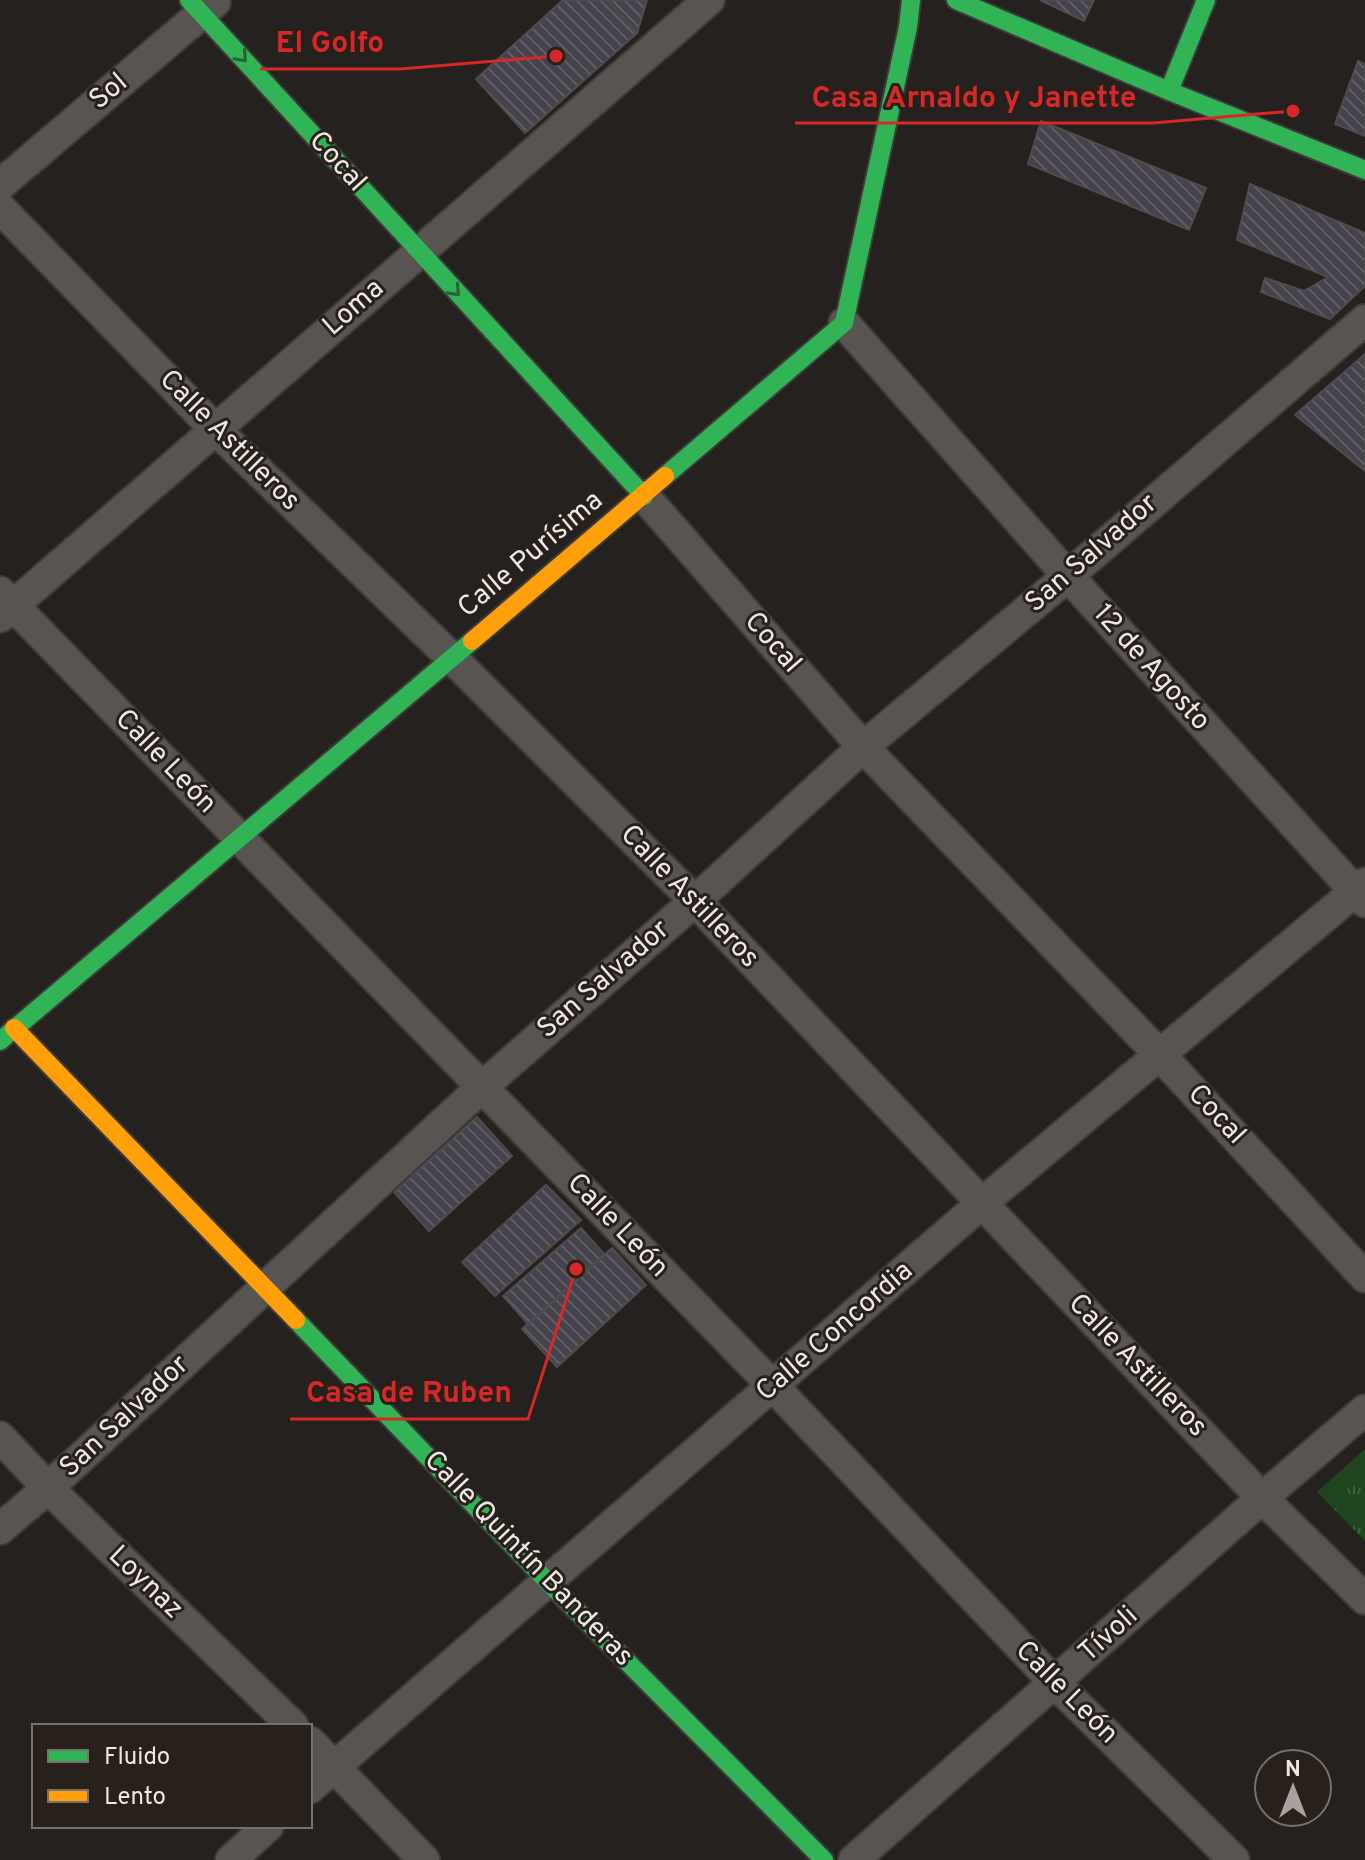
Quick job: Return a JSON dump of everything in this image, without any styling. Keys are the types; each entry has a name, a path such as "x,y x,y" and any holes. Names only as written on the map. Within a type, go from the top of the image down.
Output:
{"street":[{"name":"Loma","path":"4,605 214,428 709,0"},
{"path":"844,323 908,27 911,0"},
{"path":"956,0 1365,170"},
{"path":"1169,91 1206,0"},
{"name":"Cocal","path":"203,4 419,252 644,496 863,747 1160,1055 1365,1277"},
{"name":"Sol","path":"0,185 203,4"},
{"name":"Calle Astilleros","path":"0,208 214,428 452,658 695,901 1262,1498 1365,1599"},
{"name":"San Salvador","path":"0,1529 482,1087 695,901 863,747 1068,576 1365,320"},
{"name":"Calle Purísima","path":"5,1027 239,840 844,323"},
{"name":"12 de Agosto","path":"844,323 1068,576 1362,892"},
{"name":"Calle León","path":"4,605 482,1087 773,1386 1055,1683 1234,1860"},
{"name":"Calle Concordia","path":"312,1786 982,1203 1362,892"},
{"name":"Calle Quintín Banderas","path":"5,1027 265,1286 548,1582 824,1860"},
{"name":"Tívoli","path":"854,1860 1365,1410"},
{"name":"Loynaz","path":"0,1437 48,1488 291,1724"},
{"path":"312,1744 424,1860"},
{"path":"231,1860 266,1828"}],"green space":[{"path":"1365,1449 1365,1541 1317,1492"}],"building":[{"path":"563,0 607,0 637,33 525,133 476,79"},
{"path":"607,0 647,0 637,33"},
{"path":"1040,0 1094,0 1084,21"},
{"path":"1358,61 1365,64 1365,136 1335,124"},
{"path":"1041,121 1206,188 1189,230 1028,164"},
{"path":"1250,184 1365,233 1365,286 1330,319 1261,292 1265,278 1304,291 1328,277 1237,240"},
{"path":"1365,354 1365,471 1295,415"},
{"path":"477,1117 512,1156 429,1231 394,1192"},
{"path":"546,1185 581,1220 495,1296 462,1262"},
{"path":"581,1228 605,1255 528,1324 503,1296"},
{"path":"612,1248 646,1285 557,1367 522,1329"}],"traffic: fast":[{"path":"189,0 644,496"},
{"path":"665,476 844,323 908,27 911,0"},
{"path":"956,0 1365,170"},
{"path":"1169,91 1206,0"},
{"path":"0,1041 472,641"},
{"path":"296,1320 548,1582 824,1860"}],"traffic: slow":[{"path":"472,641 665,476"},
{"path":"14,1028 296,1320"}],"place":[{"name":"El Golfo","path":"556,56"},
{"name":"Casa Arnaldo y Janette","path":"1293,111"},
{"name":"Casa de Ruben","path":"576,1269"}]}
